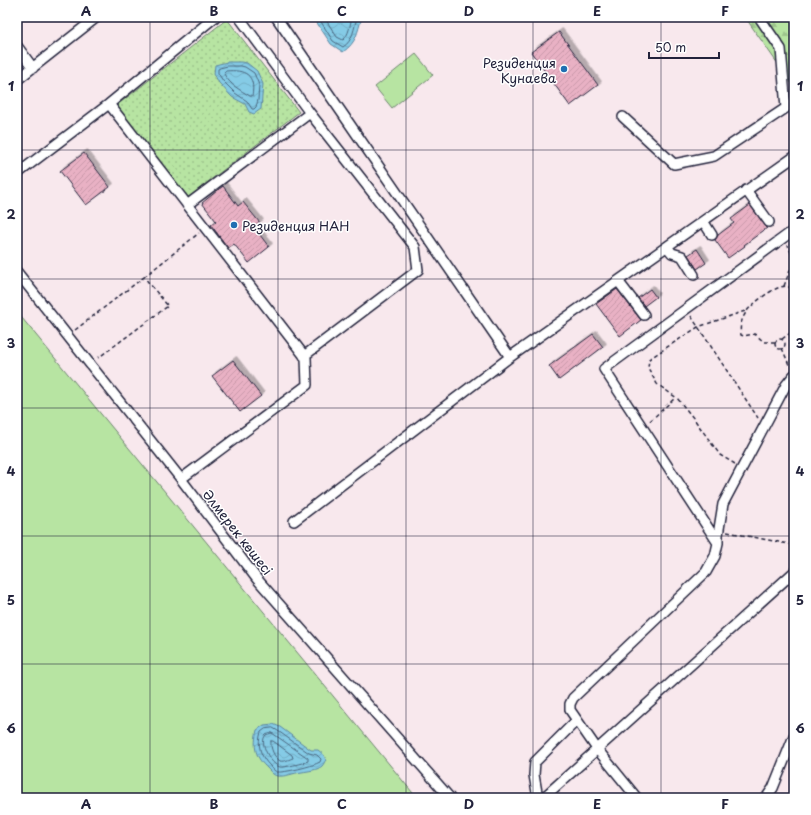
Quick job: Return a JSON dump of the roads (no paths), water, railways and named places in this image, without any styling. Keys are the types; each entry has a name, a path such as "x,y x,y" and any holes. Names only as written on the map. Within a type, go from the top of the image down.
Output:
{"street":[{"path":"17,80 98,17"},
{"path":"17,174 109,104 215,17"},
{"path":"239,17 310,113 415,247 418,270 304,356"},
{"path":"276,17 510,357"},
{"path":"623,118 674,164 714,156 786,108 781,49 759,17"},
{"path":"17,46 33,68"},
{"path":"109,104 306,358 307,385 181,479"},
{"path":"188,205 310,113"},
{"path":"294,521 510,357 794,156"},
{"path":"746,190 769,222"},
{"path":"702,221 712,235"},
{"path":"718,543 604,369 794,230"},
{"path":"667,247 672,253 682,256 694,275"},
{"name":"Әлмерек көшесі","path":"17,272 181,479 257,579 450,798"},
{"path":"618,281 644,315"},
{"path":"637,798 597,749 570,710 570,704 573,698 706,572 715,556 718,543 722,504 793,371"},
{"path":"543,798 794,572"},
{"path":"538,798 534,774 535,762 577,720"},
{"path":"766,798 773,788 794,736"}],"water":[{"path":"313,17 362,17 354,41 343,52 331,44"},
{"path":"227,62 247,63 257,71 263,84 261,109 254,114 249,112 245,104 232,97 219,83 214,74 215,65"},
{"path":"273,724 280,727 311,750 318,750 324,755 326,760 323,765 315,769 286,775 277,776 273,774 260,760 256,751 255,742 257,730 264,725"}],"place":[{"name":"Резиденция Кунаева","path":"564,69"},
{"name":"Резиденция НАН","path":"234,225"}]}
